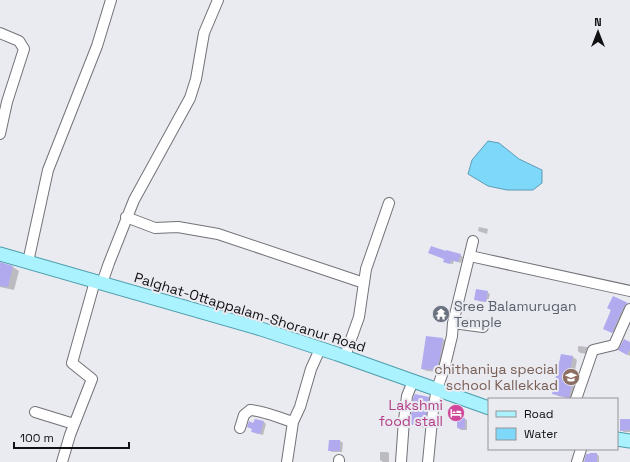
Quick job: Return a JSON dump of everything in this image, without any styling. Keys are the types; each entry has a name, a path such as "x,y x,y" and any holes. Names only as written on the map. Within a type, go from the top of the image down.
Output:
{"main road":[{"name":"Palghat-Ottappalam-Shoranur Road","path":"0,254 261,329 345,356 488,408"},
{"path":"618,439 630,441"}],"street":[{"path":"28,262 48,170 97,46 111,0"},
{"path":"62,462 74,424 92,379 72,363 98,282 108,263 134,200 190,98 196,80 204,33 218,0"},
{"path":"0,33 19,41 24,49 7,102 0,134"},
{"path":"345,356 359,317 366,268 388,203"},
{"path":"126,217 155,228 178,227 218,234 364,283"},
{"path":"428,462 436,389 444,369 474,242"},
{"path":"470,256 630,291"},
{"path":"576,398 593,350 614,344 630,309"},
{"path":"454,323 483,327"},
{"path":"287,462 293,422 300,407 311,369 320,349"},
{"path":"400,462 407,396 413,381"},
{"path":"240,428 244,414 250,410 262,411 293,422"},
{"path":"35,412 74,424"},
{"path":"577,462 581,450"}],"water":[{"path":"488,141 499,143 519,159 542,170 542,183 533,190 507,190 488,186 468,174 472,160"}],"building":[{"path":"431,246 461,254 458,262 451,260 450,264 443,262 444,259 428,253"},
{"path":"0,262 13,266 8,287 0,286"},
{"path":"476,289 488,291 486,302 474,300"},
{"path":"613,296 628,303 624,306 612,333 603,329 611,310 607,308"},
{"name":"Sree Balamurugan Temple","path":"437,308 447,308 445,319 436,319"},
{"path":"426,336 443,338 437,370 421,369"},
{"path":"624,339 630,342 630,349 627,355 618,350"},
{"path":"561,354 573,356 567,383 572,384 569,398 552,394"},
{"path":"415,394 429,397 425,427 410,424 413,398"},
{"path":"457,418 465,418 465,429 457,428"},
{"path":"255,419 264,421 260,434 251,432 252,429 247,427 249,421 253,423"},
{"path":"620,419 630,419 630,430 620,431"},
{"path":"329,440 340,440 340,451 328,451"},
{"path":"597,453 597,462 584,462 586,454"}],"place":[{"name":"Sree Balamurugan Temple","path":"441,314"},
{"name":"chithaniya special school Kallekkad","path":"571,377"},
{"name":"Lakshmi food stall","path":"456,413"}]}
